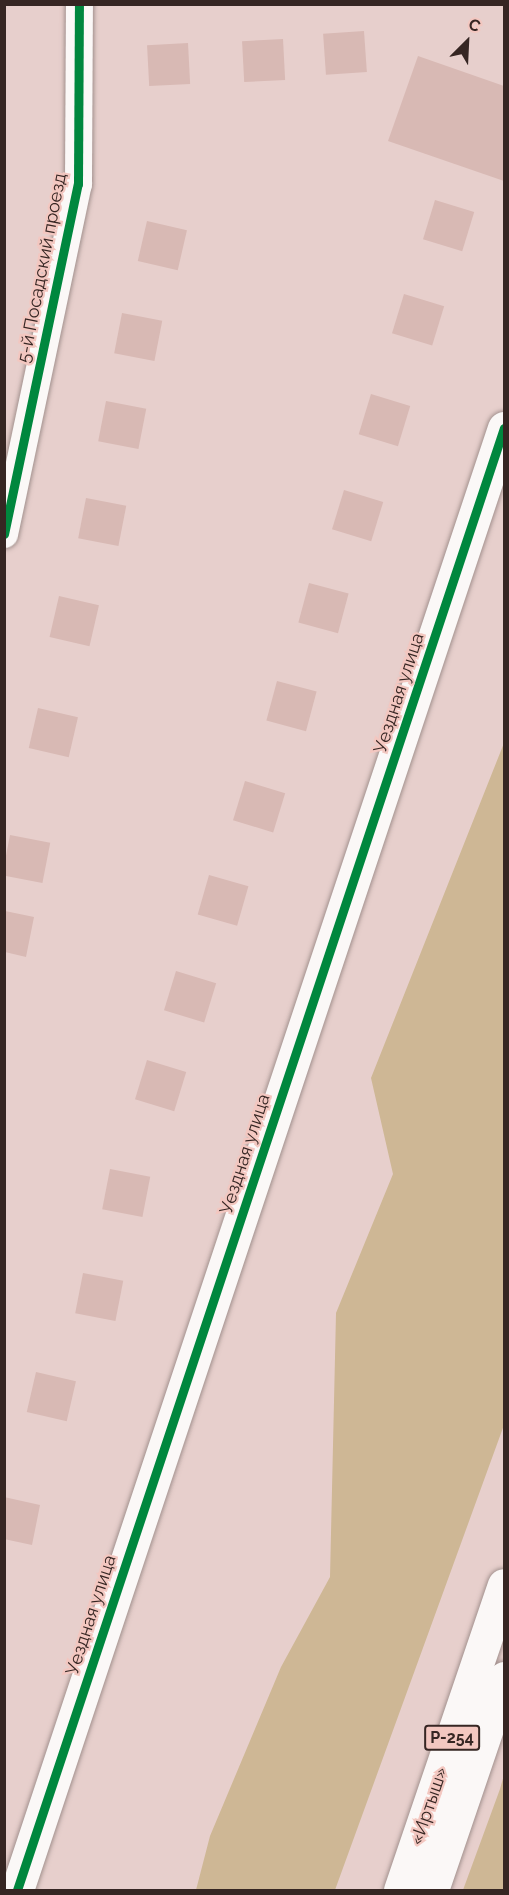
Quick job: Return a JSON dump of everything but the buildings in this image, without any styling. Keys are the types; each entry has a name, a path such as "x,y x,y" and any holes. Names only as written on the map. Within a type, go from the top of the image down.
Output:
{"main road":[{"name":"Уездная улица","path":"17,1890 504,428"},
{"name":"«Иртыш»","path":"400,1890 504,1585"},
{"name":"«Иртыш»","path":"432,1890 504,1678"}],"street":[{"name":"5-й Посадский проезд","path":"4,534 78,184 79,4"}],"shaded area":[{"path":"504,743 504,1425 335,1890 196,1890 210,1836 281,1667 330,1577 336,1313 393,1174 371,1078"},
{"path":"504,1775 504,1890 463,1890 500,1789"}],"cycle path":[{"path":"4,534 78,184 79,4"},
{"path":"17,1890 504,428"}]}
